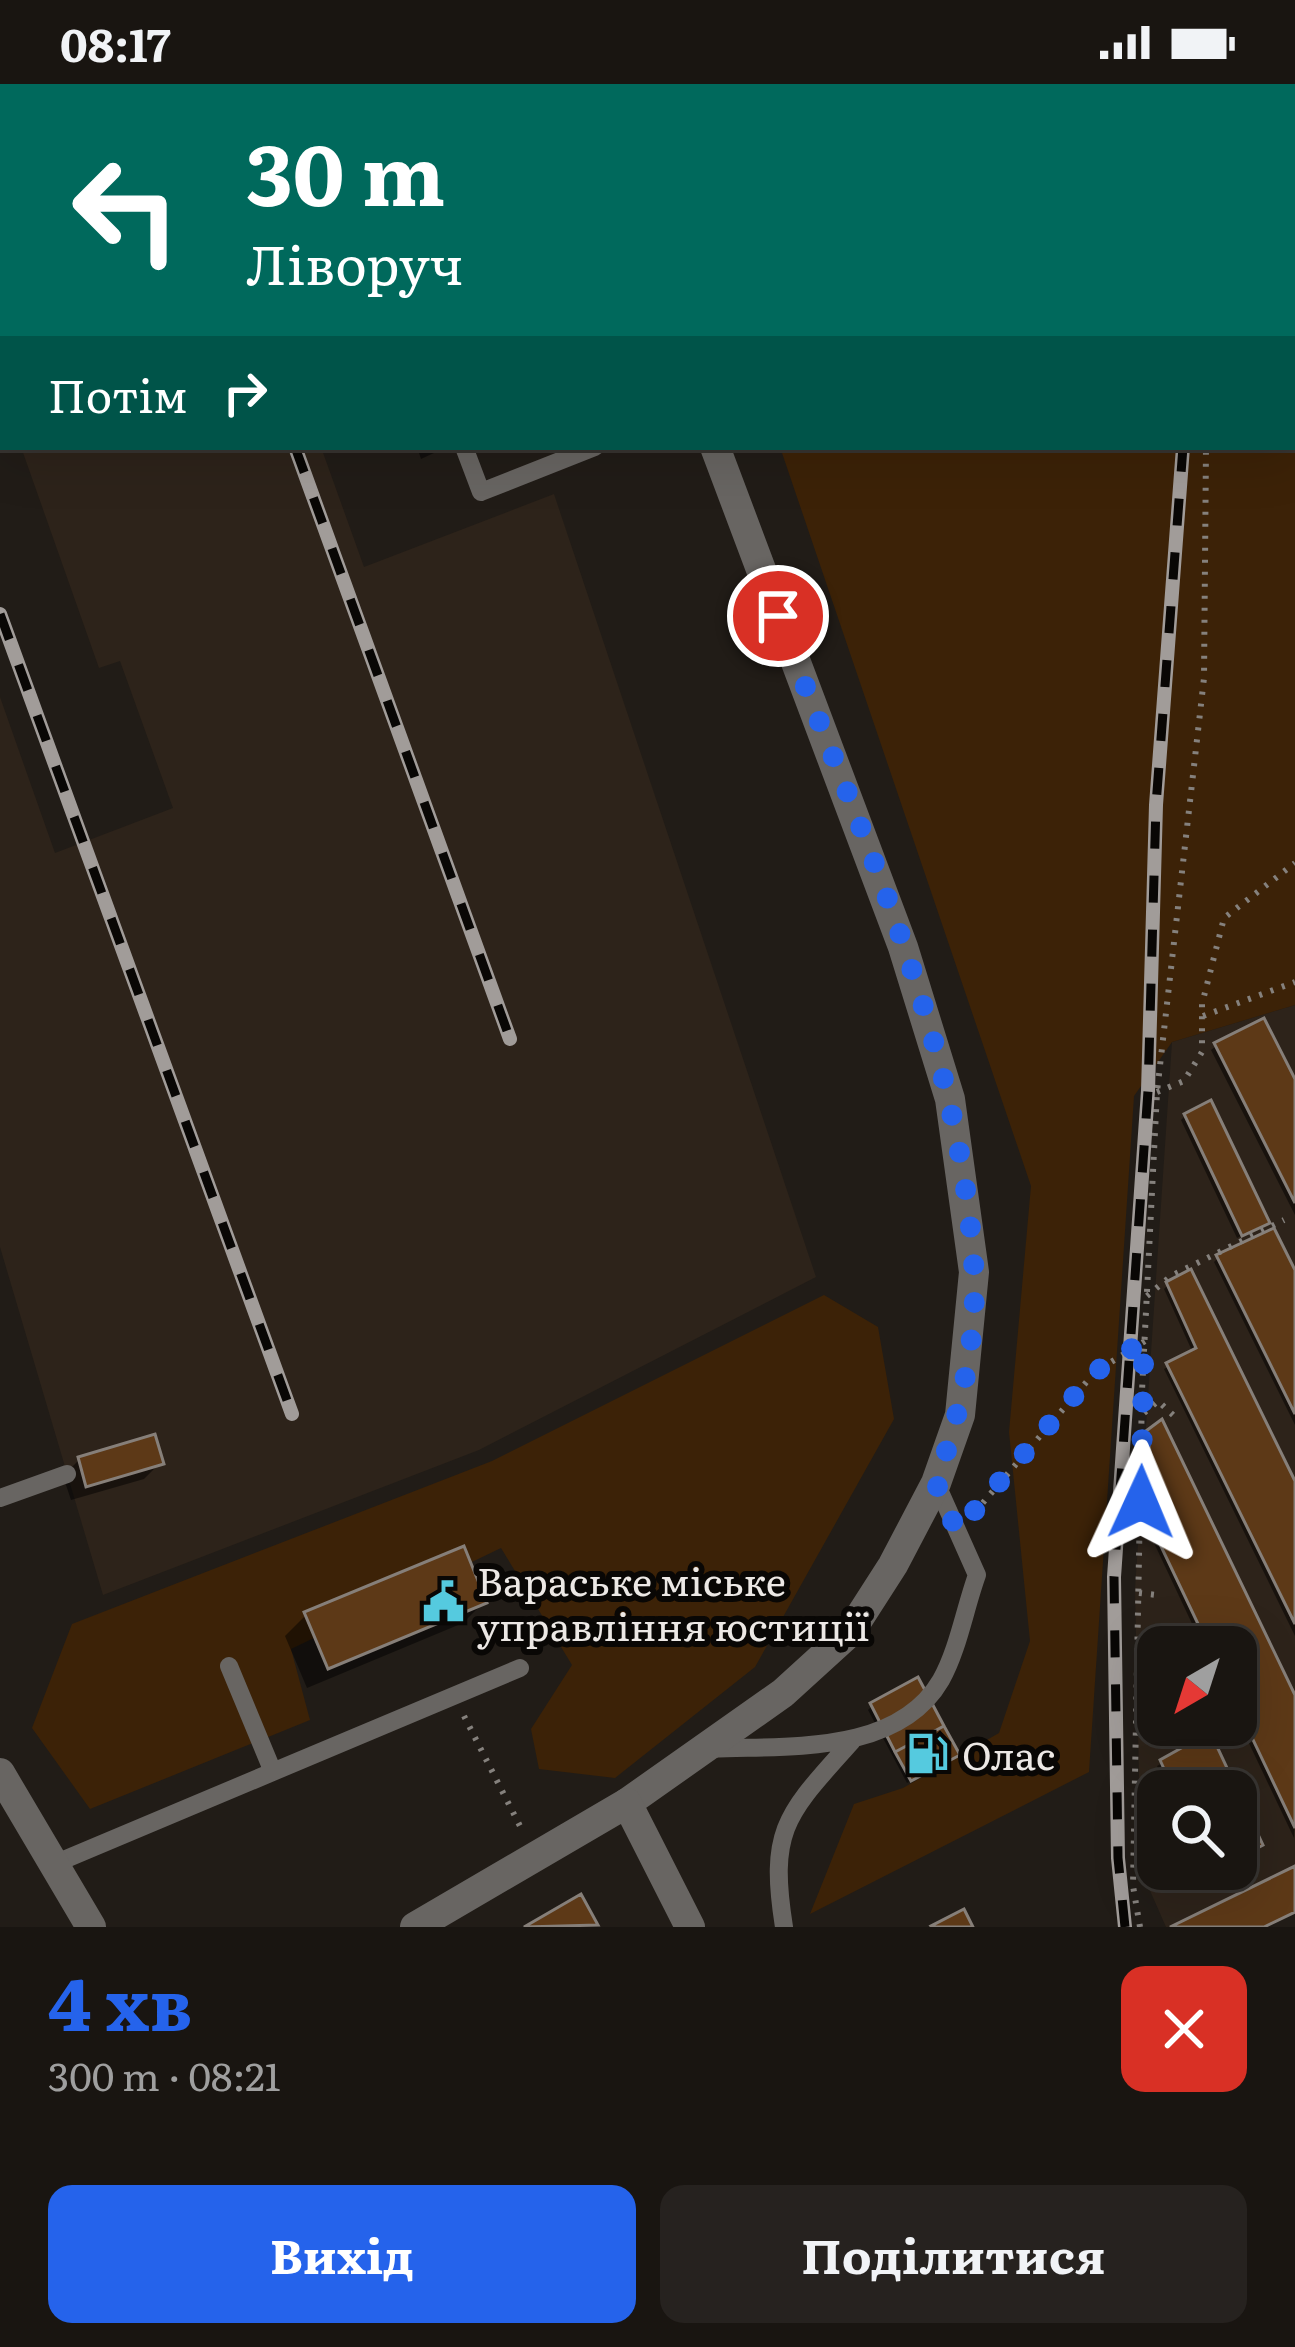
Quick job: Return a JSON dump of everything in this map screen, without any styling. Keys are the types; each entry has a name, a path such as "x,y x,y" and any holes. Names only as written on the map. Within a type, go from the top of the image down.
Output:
{"street":[{"path":"416,1927 628,1803 707,1750 782,1693 850,1632 893,1565 936,1483 960,1415 974,1272 950,1099 903,947 716,450"},
{"path":"0,1773 91,1927"},
{"path":"628,1803 690,1927"}],"lane":[{"path":"465,450 481,492 587,450"},
{"path":"0,1498 67,1474"},
{"path":"784,1927 775,1870 785,1826 805,1794 853,1741 904,1716 940,1682 976,1575 936,1483"},
{"path":"229,1666 273,1772"},
{"path":"54,1864 520,1668"},
{"path":"707,1750 853,1741"}],"path":[{"path":"1140,1927 1133,1886 1144,1341 1157,1092 1204,678 1206,450"},
{"path":"1157,1092 1184,1081 1202,1052 1202,1016 1224,918 1295,864"},
{"path":"1202,1016 1295,982"},
{"path":"1147,1295 1171,1276 1284,1220"},
{"path":"957,1531 1095,1372 1144,1341"},
{"path":"1142,1415 1158,1401 1173,1415"},
{"path":"1139,1593 1156,1595"},
{"path":"475,1738 505,1798"}],"shaded area":[{"path":"22,450 322,450 364,567 554,494 816,1277 479,1450 103,1595 0,1247 0,697 55,853 173,808 120,661 99,668"},
{"path":"781,450 1295,450 1295,1005 1172,1042 1134,1096 1089,1772 810,1914 854,1804 903,1788 999,1733 1030,1641 1009,1432 1031,1186"},
{"path":"1295,1005 1295,1912 1264,1927 1166,1927 1150,1890 1257,1890 1257,1770 1139,1770 1138,1746 1257,1746 1257,1626 1137,1626 1137,1683 1135,1589 1172,1042"},
{"path":"824,1295 878,1327 894,1419 755,1667 615,1778 539,1769 531,1729 572,1665 501,1548 291,1649 310,1720 90,1809 32,1728 72,1624 492,1461"}],"building":[{"path":"1264,1018 1295,1079 1295,1203 1214,1043"},
{"path":"1211,1100 1270,1223 1242,1236 1184,1114"},
{"path":"1274,1228 1295,1270 1295,1414 1216,1255"},
{"path":"1191,1269 1295,1481 1295,1624 1166,1363 1196,1348 1166,1282"},
{"path":"1162,1419 1295,1695 1295,1828 1256,1746 1257,1626 1199,1626 1157,1538 1159,1495 1146,1431"},
{"path":"155,1434 164,1464 86,1487 78,1457"},
{"path":"464,1546 487,1603 328,1669 304,1612"},
{"path":"918,1677 944,1726 895,1752 870,1703"},
{"name":"Олас","path":"944,1726 960,1755 911,1781 895,1752"},
{"path":"1185,1746 1217,1746 1228,1770 1165,1770 1160,1760"},
{"path":"1295,1866 1295,1912 1264,1927 1170,1927 1246,1890 1257,1890 1257,1885"},
{"path":"581,1894 598,1925 524,1927"},
{"path":"964,1909 973,1927 931,1926"}],"railway":[{"path":"296,450 510,1039"},
{"path":"1125,1927 1118,1858 1114,1577 1148,1091 1156,805 1183,450"},
{"path":"0,614 292,1414"}],"place":[{"name":"Вараське міське управління юстиції","path":"443,1601"},
{"name":"Олас","path":"928,1753"}],"route":[{"path":"778,616 903,947 950,1099 974,1272 960,1415 936,1483 957,1531 1095,1372 1144,1341 1141,1502"}]}
